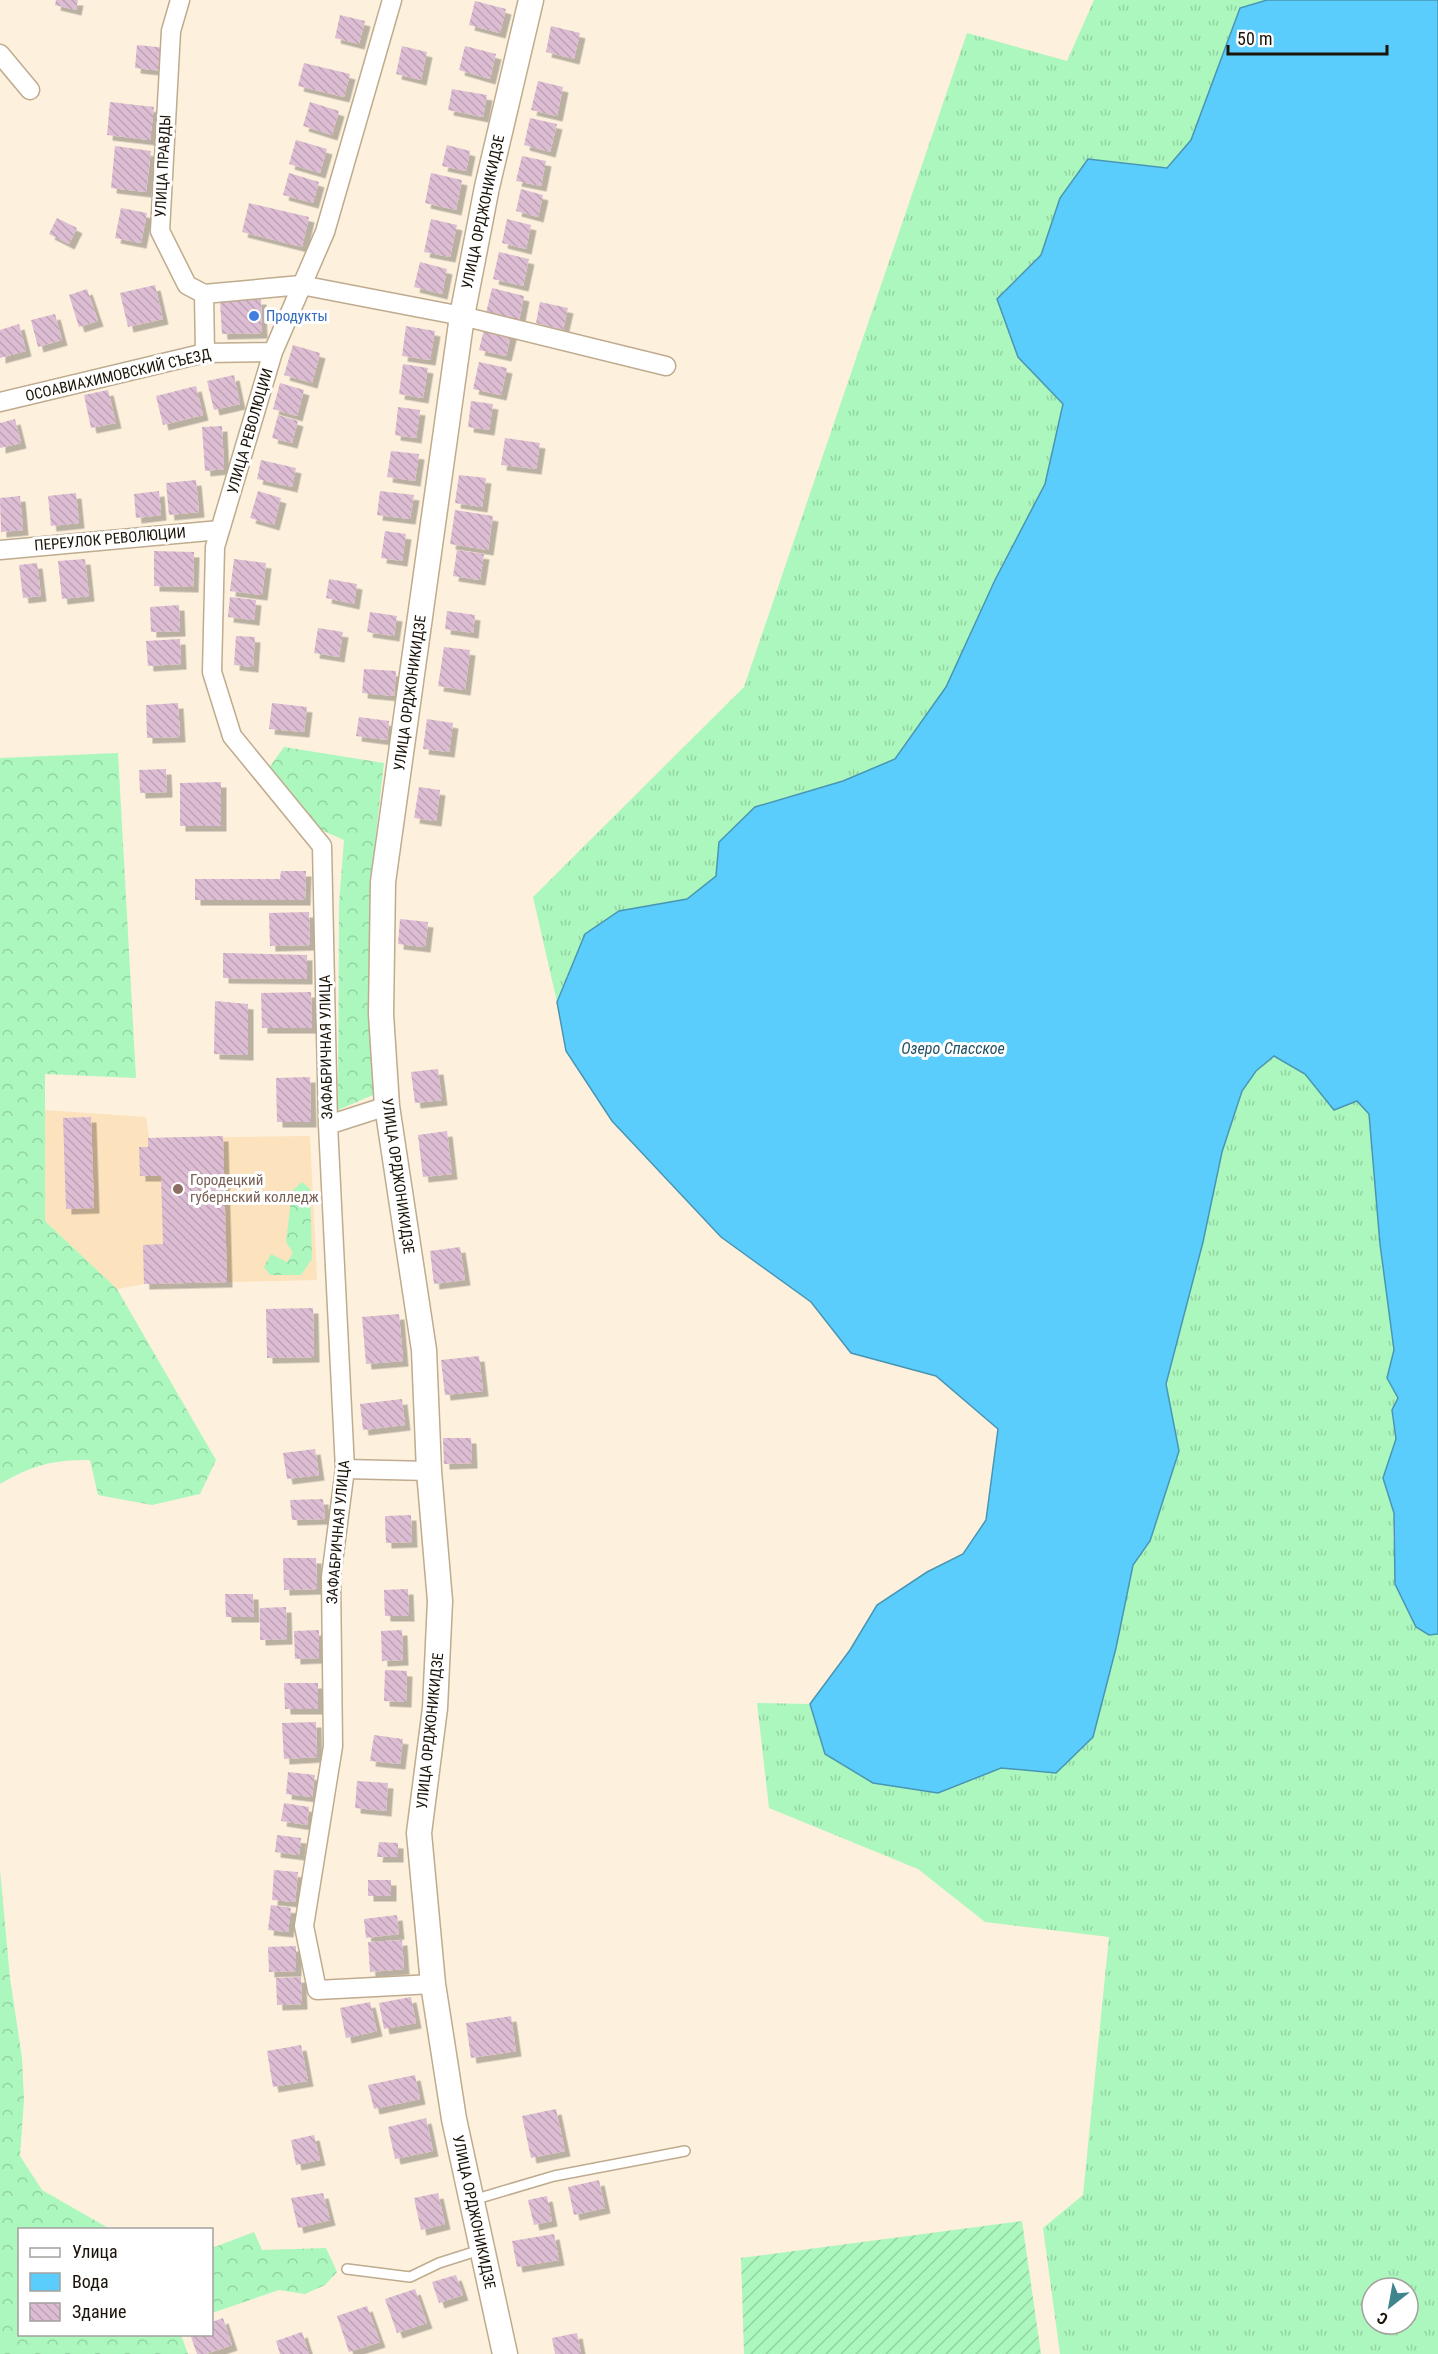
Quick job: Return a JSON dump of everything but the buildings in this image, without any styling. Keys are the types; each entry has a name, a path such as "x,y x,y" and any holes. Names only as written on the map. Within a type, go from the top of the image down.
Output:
{"street":[{"name":"УЛИЦА ПРАВДЫ","path":"180,0 171,31 160,231 186,285 204,294"},
{"name":"УЛИЦА РЕВОЛЮЦИИ","path":"322,846 231,735 212,672 215,547 273,352 325,232 392,0"},
{"name":"УЛИЦА ОРДЖОНИКИДЗЕ","path":"506,2354 454,2119 433,1984 419,1833 435,1708 440,1601 429,1471 424,1350 387,1106 381,1014 383,882 462,316 487,187 531,0"},
{"path":"0,54 30,90"},
{"path":"205,353 204,294 301,285 462,316 666,366"},
{"name":"ОСОАВИАХИМОВСКИЙ СЪЕЗД","path":"0,402 205,353 273,352"},
{"name":"ПЕРЕУЛОК РЕВОЛЮЦИИ","path":"0,550 220,530"},
{"name":"ЗАФАБРИЧНАЯ УЛИЦА","path":"322,846 328,1125 345,1469 331,1577 333,1746 304,1926 317,1990 433,1984"},
{"path":"328,1125 387,1106"},
{"path":"345,1469 429,1471"}],"lane":[{"path":"472,2200 554,2176 686,2151"},
{"path":"346,2269 410,2277 439,2263 483,2249"}],"shaded area":[{"name":"Городецкий губернский колледж","path":"45,1110 146,1117 149,1138 310,1136 317,1280 144,1284 117,1289 45,1221"}],"green space":[{"path":"1094,0 1267,0 1240,9 1191,140 1166,168 1088,159 1060,198 1041,255 997,299 1018,357 1063,404 1045,484 995,580 946,687 895,759 719,842 716,876 687,899 619,911 585,934 557,1002 533,897 744,687 967,33 1067,61"},
{"path":"284,747 384,763 372,869 373,1095 338,1110 339,904 344,840 321,830 268,769"},
{"path":"118,753 136,1078 45,1074 45,1221 117,1289 216,1460 200,1494 152,1505 98,1495 90,1460 43,1465 0,1484 0,758"},
{"path":"1274,1056 1305,1074 1334,1110 1357,1101 1369,1114 1380,1244 1394,1350 1387,1378 1398,1398 1392,1410 1396,1439 1383,1478 1394,1513 1393,1539 1429,1635 1438,1634 1438,2354 1060,2354 1043,2228 1083,2195 1109,1937 985,1922 918,1869 769,1808 757,1703 810,1704 825,1754 938,1793 1001,1768 1056,1773 1092,1738 1116,1648 1133,1565 1150,1541 1179,1451 1166,1384 1203,1242 1222,1152 1242,1092 1256,1071"},
{"path":"302,1182 310,1189 312,1259 301,1275 270,1275 264,1267 271,1254 287,1262 293,1253 286,1242 292,1191"},
{"path":"0,1870 10,1978 22,2058 24,2100 20,2156 42,2190 108,2228 18,2228 18,2336 181,2336 188,2354 0,2354"},
{"path":"1022,2221 1041,2354 744,2354 741,2258"},
{"path":"254,2232 262,2250 326,2248 337,2272 325,2285 305,2294 279,2290 213,2313 213,2248"}],"water":[{"name":"Озеро Спасское","path":"1267,0 1438,0 1438,1634 1429,1635 1416,1627 1395,1584 1394,1513 1383,1478 1396,1439 1392,1410 1398,1398 1387,1378 1394,1350 1380,1244 1369,1114 1357,1101 1334,1110 1305,1074 1274,1056 1256,1071 1242,1091 1222,1152 1203,1242 1166,1384 1179,1451 1150,1541 1133,1565 1116,1648 1093,1737 1056,1773 1001,1768 938,1793 873,1783 825,1754 810,1704 850,1650 877,1605 927,1572 963,1554 986,1520 998,1429 936,1376 851,1353 811,1302 721,1237 612,1121 566,1051 557,1002 585,934 619,911 687,899 716,876 719,842 755,807 843,781 895,759 946,687 995,580 1045,484 1063,404 1018,357 997,299 1041,255 1060,198 1088,159 1167,168 1191,140 1240,8"}],"place":[{"name":"Продукты","path":"254,316"},
{"name":"Городецкий губернский колледж","path":"178,1189"}]}
